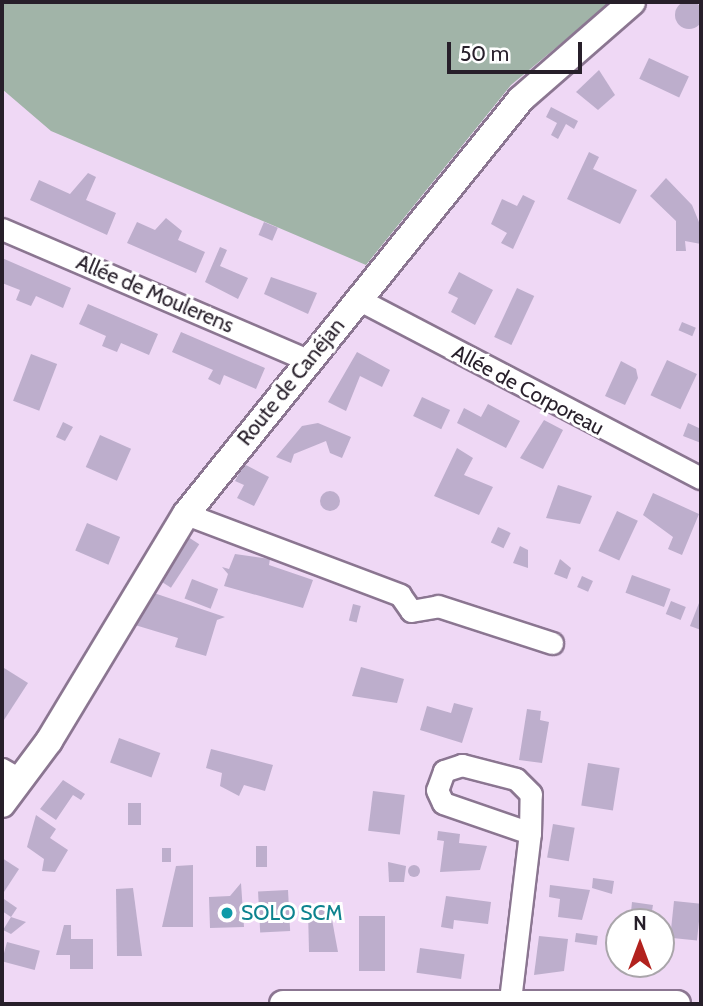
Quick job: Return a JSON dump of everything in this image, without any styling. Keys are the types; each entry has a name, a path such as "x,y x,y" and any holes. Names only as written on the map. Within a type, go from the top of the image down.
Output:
{"street":[{"name":"Route de Canéjan","path":"2,804 11,774 186,514 521,99 632,2"},
{"name":"Allée de Moulerens","path":"2,229 308,360"},
{"name":"Allée de Corporeau","path":"358,299 701,478"},
{"path":"186,514 400,595 411,611 438,606 552,643"},
{"path":"510,1000 530,833"},
{"path":"283,1004 510,1000 677,1004"}],"green space":[{"path":"2,2 611,2 511,85 366,265 51,131 2,89"}],"building":[{"path":"689,1 699,5 703,15 699,25 689,29 679,25 675,15 679,5"},
{"path":"649,58 689,77 679,97 639,79"},
{"path":"599,70 615,95 598,110 576,92"},
{"path":"551,107 578,121 574,129 566,124 558,139 551,135 557,123 546,117"},
{"path":"589,152 599,157 593,169 637,190 620,224 567,199"},
{"path":"88,173 96,177 86,200 116,213 107,235 30,200 39,180 70,194"},
{"path":"666,178 692,205 701,227 701,244 685,241 686,251 676,251 676,221 650,196"},
{"path":"523,195 535,201 513,249 501,243 507,233 491,224 502,199 517,206"},
{"path":"166,218 182,231 178,240 205,252 196,273 127,243 137,222 155,230"},
{"path":"264,222 278,228 272,241 259,235"},
{"path":"220,247 227,250 220,266 248,278 238,299 205,282"},
{"path":"2,258 71,288 63,308 36,296 31,306 16,300 20,290 2,283"},
{"path":"459,272 493,290 475,325 451,312 458,298 448,293"},
{"path":"271,277 317,293 308,314 264,294"},
{"path":"517,288 534,296 511,345 494,337"},
{"path":"88,304 158,334 149,355 121,343 117,352 102,346 106,336 79,324"},
{"path":"682,322 696,328 692,336 678,330"},
{"path":"181,332 265,368 256,389 224,375 220,385 208,379 213,370 172,352"},
{"path":"357,352 390,370 382,387 360,376 346,411 328,402"},
{"path":"31,354 57,364 39,411 13,401"},
{"path":"667,360 697,374 680,409 651,395"},
{"path":"621,361 636,369 638,378 625,405 605,396"},
{"path":"422,397 450,410 441,429 413,416"},
{"path":"488,404 520,421 506,448 457,423 464,408 481,417"},
{"path":"544,420 563,430 543,469 520,458"},
{"path":"63,422 73,427 65,441 56,437"},
{"path":"318,423 351,437 342,458 330,453 326,441 294,454 291,463 276,457 302,426"},
{"path":"688,423 701,429 701,443 683,436"},
{"path":"100,435 131,449 117,481 86,467"},
{"path":"457,448 473,458 464,475 493,487 479,515 434,496"},
{"path":"244,464 269,477 254,506 237,498 244,485 235,481"},
{"path":"558,485 592,496 580,524 546,518"},
{"path":"330,491 337,494 340,501 337,508 330,511 323,508 320,501 323,494"},
{"path":"653,493 699,514 682,555 668,549 673,537 643,515"},
{"path":"617,511 638,521 619,561 598,551"},
{"path":"87,523 120,537 108,565 75,551"},
{"path":"498,527 511,533 504,548 491,542"},
{"path":"185,535 199,544 171,588 157,579"},
{"path":"520,546 528,550 528,568 513,563"},
{"path":"235,554 270,559 269,565 313,580 303,608 224,586 228,574 222,567 229,569"},
{"path":"560,559 571,568 567,579 554,574"},
{"path":"632,575 671,589 664,607 626,593"},
{"path":"582,576 593,581 588,592 577,587"},
{"path":"192,579 218,589 211,609 184,599"},
{"path":"151,592 225,617 217,620 206,656 175,647 178,638 135,625"},
{"path":"701,598 701,630 690,626"},
{"path":"671,601 686,607 681,620 666,614"},
{"path":"353,604 361,606 357,622 349,620"},
{"path":"361,667 404,679 397,703 352,696"},
{"path":"4,668 28,683 2,723 2,673"},
{"path":"454,703 473,708 462,743 420,730 427,706 451,713"},
{"path":"527,709 541,711 540,720 549,722 542,763 519,760"},
{"path":"119,738 160,753 151,777 110,762"},
{"path":"211,749 273,765 265,791 244,785 239,796 220,786 222,773 206,768"},
{"path":"588,763 620,768 613,810 581,805"},
{"path":"63,780 85,794 81,800 73,795 56,820 40,809"},
{"path":"373,791 405,795 400,835 368,831"},
{"path":"128,803 141,803 141,825 128,825"},
{"path":"36,815 56,829 50,838 68,850 55,872 42,871 44,859 27,847"},
{"path":"553,824 575,828 569,861 547,857"},
{"path":"438,831 460,834 459,843 487,846 480,870 440,872 444,841 437,840"},
{"path":"256,846 267,846 267,867 256,867"},
{"path":"162,848 171,848 171,862 162,862"},
{"path":"2,858 19,869 2,895"},
{"path":"388,862 406,866 404,882 389,882"},
{"path":"193,865 193,927 162,927 176,866"},
{"path":"409,866 419,866 419,876 409,876"},
{"path":"593,878 614,881 612,894 592,888"},
{"name":"SOLO SCM","path":"241,883 244,927 210,928 209,897 230,896"},
{"path":"550,885 590,890 582,920 558,917 560,899 549,897"},
{"path":"133,888 142,956 117,956 116,889"},
{"path":"288,890 290,931 260,933 258,892"},
{"path":"446,896 491,902 488,924 454,920 453,929 441,927"},
{"path":"4,899 17,908 11,917 2,911"},
{"path":"674,901 701,904 697,941 675,938"},
{"path":"632,902 653,905 652,908 631,908"},
{"path":"330,909 338,952 309,952 308,910"},
{"path":"359,916 385,916 385,971 359,971"},
{"path":"11,917 26,922 11,934 3,930"},
{"path":"64,925 71,925 71,939 93,939 93,969 70,969 70,955 56,955"},
{"path":"576,933 598,936 597,945 575,942"},
{"path":"539,936 568,939 564,971 534,975"},
{"path":"7,942 40,951 35,970 2,961"},
{"path":"420,948 465,954 461,979 417,973"}],"place":[{"name":"SOLO SCM","path":"227,913"}]}
